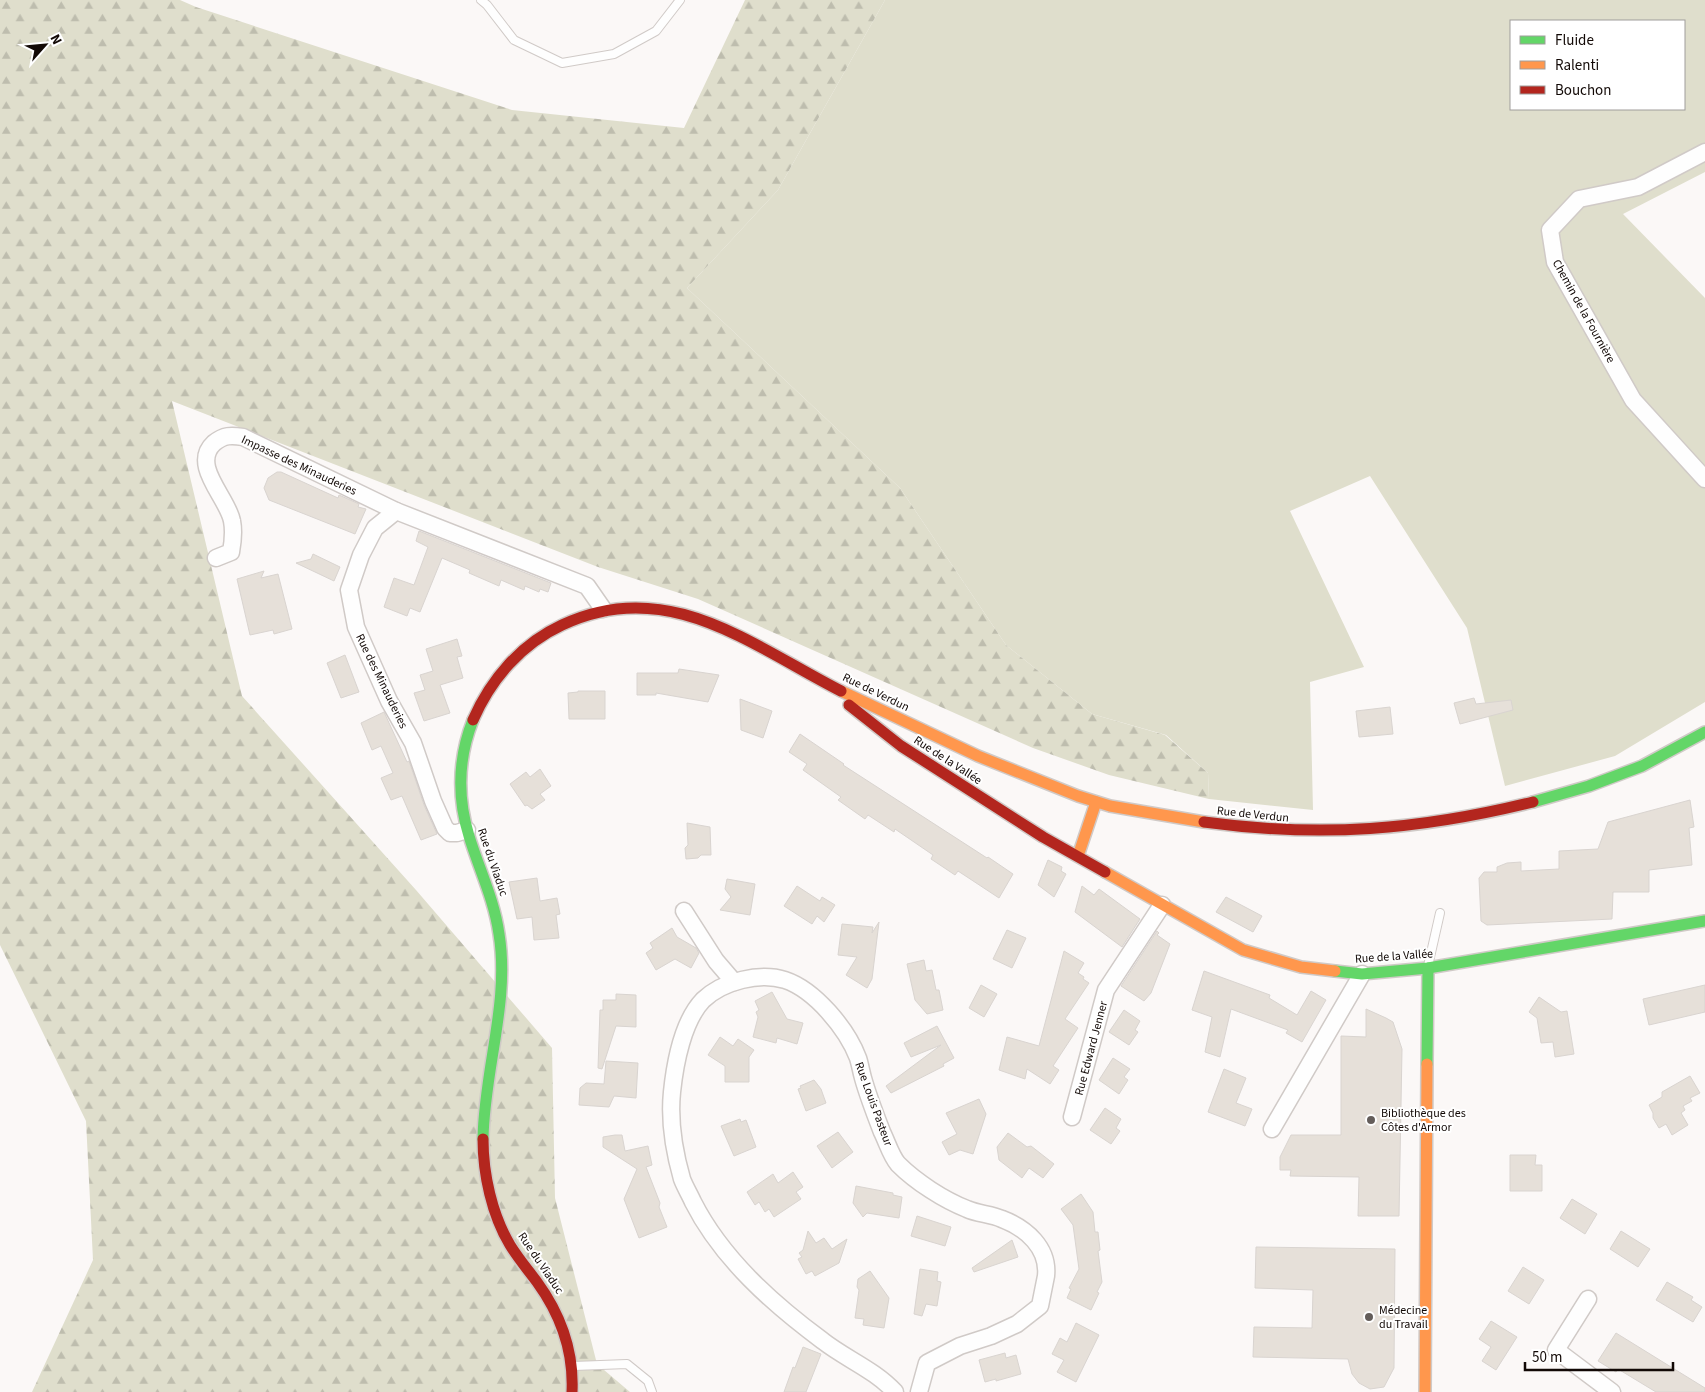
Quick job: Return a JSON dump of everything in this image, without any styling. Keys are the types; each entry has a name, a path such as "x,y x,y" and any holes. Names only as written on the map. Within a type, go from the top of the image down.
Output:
{"main road":[{"name":"Rue du Viaduc","path":"572,1392 574,1366 567,1337 556,1311 546,1294 510,1245 494,1207 484,1163 483,1136 486,1102 502,986 502,965 492,902 486,880 467,830 461,785 461,762 466,740 476,711 493,682 508,663 536,638 570,620 603,609 628,606 650,607 672,610 696,617 744,639 811,675"},
{"name":"Rue de Verdun","path":"811,675 979,757 1038,782 1096,802 1192,822 1296,832 1410,826 1448,821 1545,800 1649,764 1705,732"},
{"name":"Rue de la Vallée","path":"811,675 901,746 1044,838 1243,950 1301,967 1362,974 1428,968 1705,920"},
{"path":"1078,856 1096,802"},
{"path":"1425,1392 1428,968"}],"street":[{"name":"Chemin de la Fournière","path":"1705,152 1638,187 1579,199 1550,230 1555,262 1633,400 1705,479"},
{"name":"Impasse des Minauderies","path":"216,558 231,552 234,535 232,520 228,510 211,479 207,466 207,455 212,445 221,438 232,435 243,437 396,511"},
{"path":"396,511 587,586 603,609"},
{"name":"Rue des Minauderies","path":"396,511 375,528 361,554 349,590 356,627 389,701 413,743 433,801 446,828 450,833 467,830"},
{"name":"Rue Edward Jenner","path":"1072,1117 1106,990 1162,905"},
{"path":"684,911 716,961 734,982"},
{"path":"1272,1129 1362,974"},
{"name":"Rue Louis Pasteur","path":"895,1392 876,1375 826,1344 799,1324 759,1288 723,1248 700,1215 682,1181 673,1136 671,1104 673,1078 682,1038 695,1010 705,998 734,982 769,976 787,981 809,994 825,1007 842,1028 858,1057 870,1098 895,1161 930,1189 968,1210 1002,1218 1020,1227 1038,1244 1044,1258 1046,1274 1040,1306 1017,1324 991,1336 960,1346 927,1363 919,1392"},
{"path":"1588,1299 1556,1350 1612,1392"}],"lane":[{"path":"481,0 514,40 562,62 614,54 656,31 680,0"},
{"path":"1428,968 1440,913"},
{"path":"574,1366 627,1364 648,1381 652,1392"}],"green space":[{"path":"0,0 180,0 196,7 512,110 684,128 745,0 885,0 778,190 687,288 900,488 1006,645 1092,714 1165,735 1208,773 1209,799 1109,775 1033,748 698,599 598,567 172,401 242,696 416,890 552,1048 555,1198 597,1364 630,1392 32,1392 93,1260 86,1121 0,945"},
{"path":"885,0 1705,0 1705,172 1623,214 1705,298 1705,702 1615,756 1505,786 1467,628 1370,476 1290,511 1364,667 1310,682 1313,810 1209,799 1208,773 1166,735 1092,714 1006,645 900,488 687,288 778,190"}],"building":[{"path":"277,472 281,472 338,498 339,495 359,504 358,507 366,509 355,534 269,500 264,488 268,478"},
{"path":"419,531 551,583 548,592 540,589 539,592 525,586 524,590 501,580 499,586 469,573 470,570 442,558 420,612 410,608 407,616 384,607 394,578 414,585 428,547 416,541"},
{"path":"313,554 340,567 334,581 296,563 311,559"},
{"path":"264,571 261,578 278,574 292,629 274,634 273,630 250,635 237,579"},
{"path":"457,639 462,656 457,657 463,678 440,685 450,713 424,721 414,693 425,690 420,675 433,671 426,649"},
{"path":"345,655 359,692 341,698 327,663"},
{"path":"679,669 719,675 708,702 656,693 656,695 637,695 637,673 678,673"},
{"path":"605,691 605,719 569,719 568,693"},
{"path":"1474,698 1476,704 1511,700 1513,710 1460,724 1454,703"},
{"path":"740,699 772,711 763,738 741,730"},
{"path":"1390,707 1393,734 1359,737 1356,711"},
{"path":"384,712 407,762 409,761 424,805 437,834 421,840 402,796 391,800 381,778 393,773 381,746 372,750 361,723"},
{"path":"800,734 843,765 1013,874 999,898 958,871 955,875 931,859 933,855 895,829 894,832 868,815 865,819 838,800 841,797 803,770 807,764 789,752"},
{"path":"540,769 551,786 540,794 545,800 532,809 527,805 525,806 510,784 526,772 530,777"},
{"path":"1690,800 1694,827 1689,828 1692,865 1649,870 1649,892 1613,892 1612,919 1487,925 1481,921 1479,878 1484,872 1497,872 1497,867 1507,863 1521,862 1521,871 1559,869 1559,851 1598,849 1608,822"},
{"path":"687,823 710,827 711,855 701,855 698,858 686,859 685,848 688,845"},
{"path":"1048,860 1062,867 1061,871 1066,874 1054,897 1038,885"},
{"path":"537,878 540,901 557,898 560,914 556,915 559,938 534,940 532,917 517,919 509,882"},
{"path":"727,879 755,884 750,915 720,910 731,897 725,889"},
{"path":"797,886 820,901 822,897 835,905 824,922 817,916 812,924 784,906"},
{"path":"1082,886 1094,895 1099,889 1140,919 1122,947 1075,912"},
{"path":"1226,897 1262,916 1253,932 1216,912"},
{"path":"879,922 872,979 867,988 846,975 857,957 838,955 842,924 873,927 872,933"},
{"path":"672,928 677,937 696,948 699,953 691,968 675,959 656,970 646,953 653,948 650,943"},
{"path":"1007,930 1026,938 1012,968 993,959"},
{"path":"1157,931 1159,933 1157,935 1170,944 1151,993 1144,1001 1121,986"},
{"path":"1064,951 1084,963 1078,973 1089,983 1065,1019 1078,1028 1053,1066 1059,1070 1050,1084 1027,1069 1025,1079 999,1070 1007,1037 1039,1046"},
{"path":"924,960 926,971 932,970 943,1010 927,1014 915,1000 907,964"},
{"path":"1204,971 1270,995 1269,998 1297,1015 1311,991 1326,1000 1302,1042 1286,1033 1288,1030 1231,1009 1220,1057 1205,1052 1212,1017 1192,1010"},
{"path":"981,985 997,994 984,1017 969,1008"},
{"path":"1705,985 1705,1012 1649,1025 1643,999"},
{"path":"772,992 787,1019 803,1023 797,1044 777,1038 776,1043 753,1037 758,1017 756,1012 759,1010 755,1001"},
{"path":"616,994 636,995 636,1027 616,1026 602,1069 598,1068 600,1010 603,1010 603,1000 616,1000"},
{"path":"1539,997 1561,1012 1567,1011 1574,1054 1555,1057 1553,1042 1541,1043 1537,1018 1529,1012"},
{"path":"1366,1009 1393,1022 1402,1049 1399,1216 1358,1216 1359,1177 1290,1176 1291,1170 1280,1170 1280,1157 1291,1135 1341,1135 1341,1036 1366,1037"},
{"path":"1124,1010 1140,1021 1135,1030 1138,1032 1129,1045 1109,1032"},
{"path":"937,1026 954,1058 943,1064 944,1066 891,1093 886,1086 941,1045 911,1057 904,1043"},
{"path":"720,1037 733,1046 738,1039 754,1050 749,1057 749,1082 725,1082 725,1066 708,1055"},
{"path":"1113,1058 1130,1069 1124,1077 1128,1080 1119,1094 1099,1080"},
{"path":"606,1061 638,1063 636,1098 614,1096 609,1107 579,1105 580,1088 586,1083 604,1084"},
{"path":"1224,1069 1246,1078 1236,1103 1252,1109 1245,1126 1208,1112"},
{"path":"1690,1076 1700,1093 1690,1098 1692,1101 1683,1106 1685,1110 1681,1113 1688,1125 1672,1135 1666,1124 1659,1128 1653,1118 1649,1105 1662,1097 1662,1092"},
{"path":"814,1080 821,1089 826,1103 806,1111 798,1089 801,1088 800,1086"},
{"path":"979,1099 986,1114 973,1154 960,1150 949,1155 942,1142 957,1134 946,1113"},
{"path":"1105,1108 1121,1119 1116,1128 1120,1131 1111,1144 1090,1130"},
{"path":"740,1119 741,1122 746,1120 756,1147 734,1156 721,1126"},
{"path":"838,1132 853,1152 832,1168 817,1146"},
{"path":"1008,1133 1027,1147 1031,1146 1054,1164 1043,1178 1029,1168 1022,1178 999,1160 997,1147"},
{"path":"622,1135 625,1151 648,1146 652,1165 646,1167 667,1227 639,1238 624,1199 637,1169 603,1147 603,1137"},
{"path":"1510,1155 1536,1155 1535,1165 1542,1165 1542,1191 1510,1191"},
{"path":"793,1172 803,1187 796,1192 801,1199 774,1217 769,1209 765,1212 759,1202 755,1205 747,1192 773,1174 778,1183"},
{"path":"856,1186 893,1193 893,1195 902,1197 899,1218 867,1213 863,1217 853,1203"},
{"path":"1081,1194 1093,1212 1095,1232 1098,1232 1100,1250 1098,1251 1102,1282 1091,1310 1067,1298 1071,1289 1069,1288 1079,1269 1073,1225 1061,1209"},
{"path":"1572,1199 1597,1214 1585,1234 1560,1218"},
{"path":"917,1216 951,1227 945,1246 911,1236"},
{"path":"808,1231 816,1243 824,1238 832,1249 847,1239 839,1263 815,1276 812,1271 806,1274 798,1259 802,1257 799,1253 803,1250"},
{"path":"1621,1231 1650,1249 1638,1267 1610,1249"},
{"path":"1012,1240 1018,1257 974,1272 972,1268"},
{"name":"Médecine du Travail","path":"1256,1247 1395,1249 1394,1368 1384,1387 1370,1389 1359,1383 1352,1374 1348,1359 1253,1357 1254,1327 1312,1328 1313,1290 1255,1288"},
{"path":"1523,1267 1544,1280 1529,1304 1508,1291"},
{"path":"920,1269 938,1272 937,1281 941,1282 937,1306 926,1304 922,1316 914,1314"},
{"path":"870,1271 889,1298 884,1328 863,1325 864,1319 855,1318 859,1290 857,1287 858,1279"},
{"path":"1667,1282 1693,1297 1691,1300 1702,1307 1693,1322 1656,1300"},
{"path":"1491,1321 1517,1337 1496,1370 1482,1361 1491,1347 1479,1339"},
{"path":"1076,1323 1099,1335 1076,1382 1057,1372 1064,1360 1052,1354 1060,1338 1067,1342"},
{"path":"1616,1333 1705,1388 1705,1392 1656,1392 1618,1369 1616,1372 1598,1361"},
{"path":"803,1347 821,1354 806,1392 784,1392 793,1367 795,1368"},
{"path":"1005,1353 1006,1358 1016,1355 1021,1374 985,1382 979,1360"}],"traffic: fast":[{"path":"473,720 464,749 462,763 462,807 469,836 494,909 502,960 499,1011 487,1087 483,1139"},
{"path":"1533,802 1589,786 1642,766 1705,732"},
{"path":"1335,971 1362,974 1428,968 1705,921"},
{"path":"1427,1064 1428,968"}],"traffic: slow":[{"path":"841,691 978,756 1078,796 1110,806 1204,822"},
{"path":"1078,856 1096,802"},
{"path":"1105,872 1243,950 1301,967 1335,971"},
{"path":"1425,1392 1427,1064"}],"traffic: jam":[{"path":"473,720 498,677 533,642 562,625 600,612 637,608 673,612 707,622 741,637 841,691"},
{"path":"849,705 901,746 1043,837 1105,872"},
{"path":"1204,822 1289,830 1370,828 1450,819 1533,802"},
{"path":"483,1139 487,1180 498,1221 516,1255 545,1294 559,1320 571,1362 572,1392"}],"place":[{"name":"Bibliothèque des Côtes d'Armor","path":"1371,1120"},
{"name":"Médecine du Travail","path":"1369,1317"}]}
